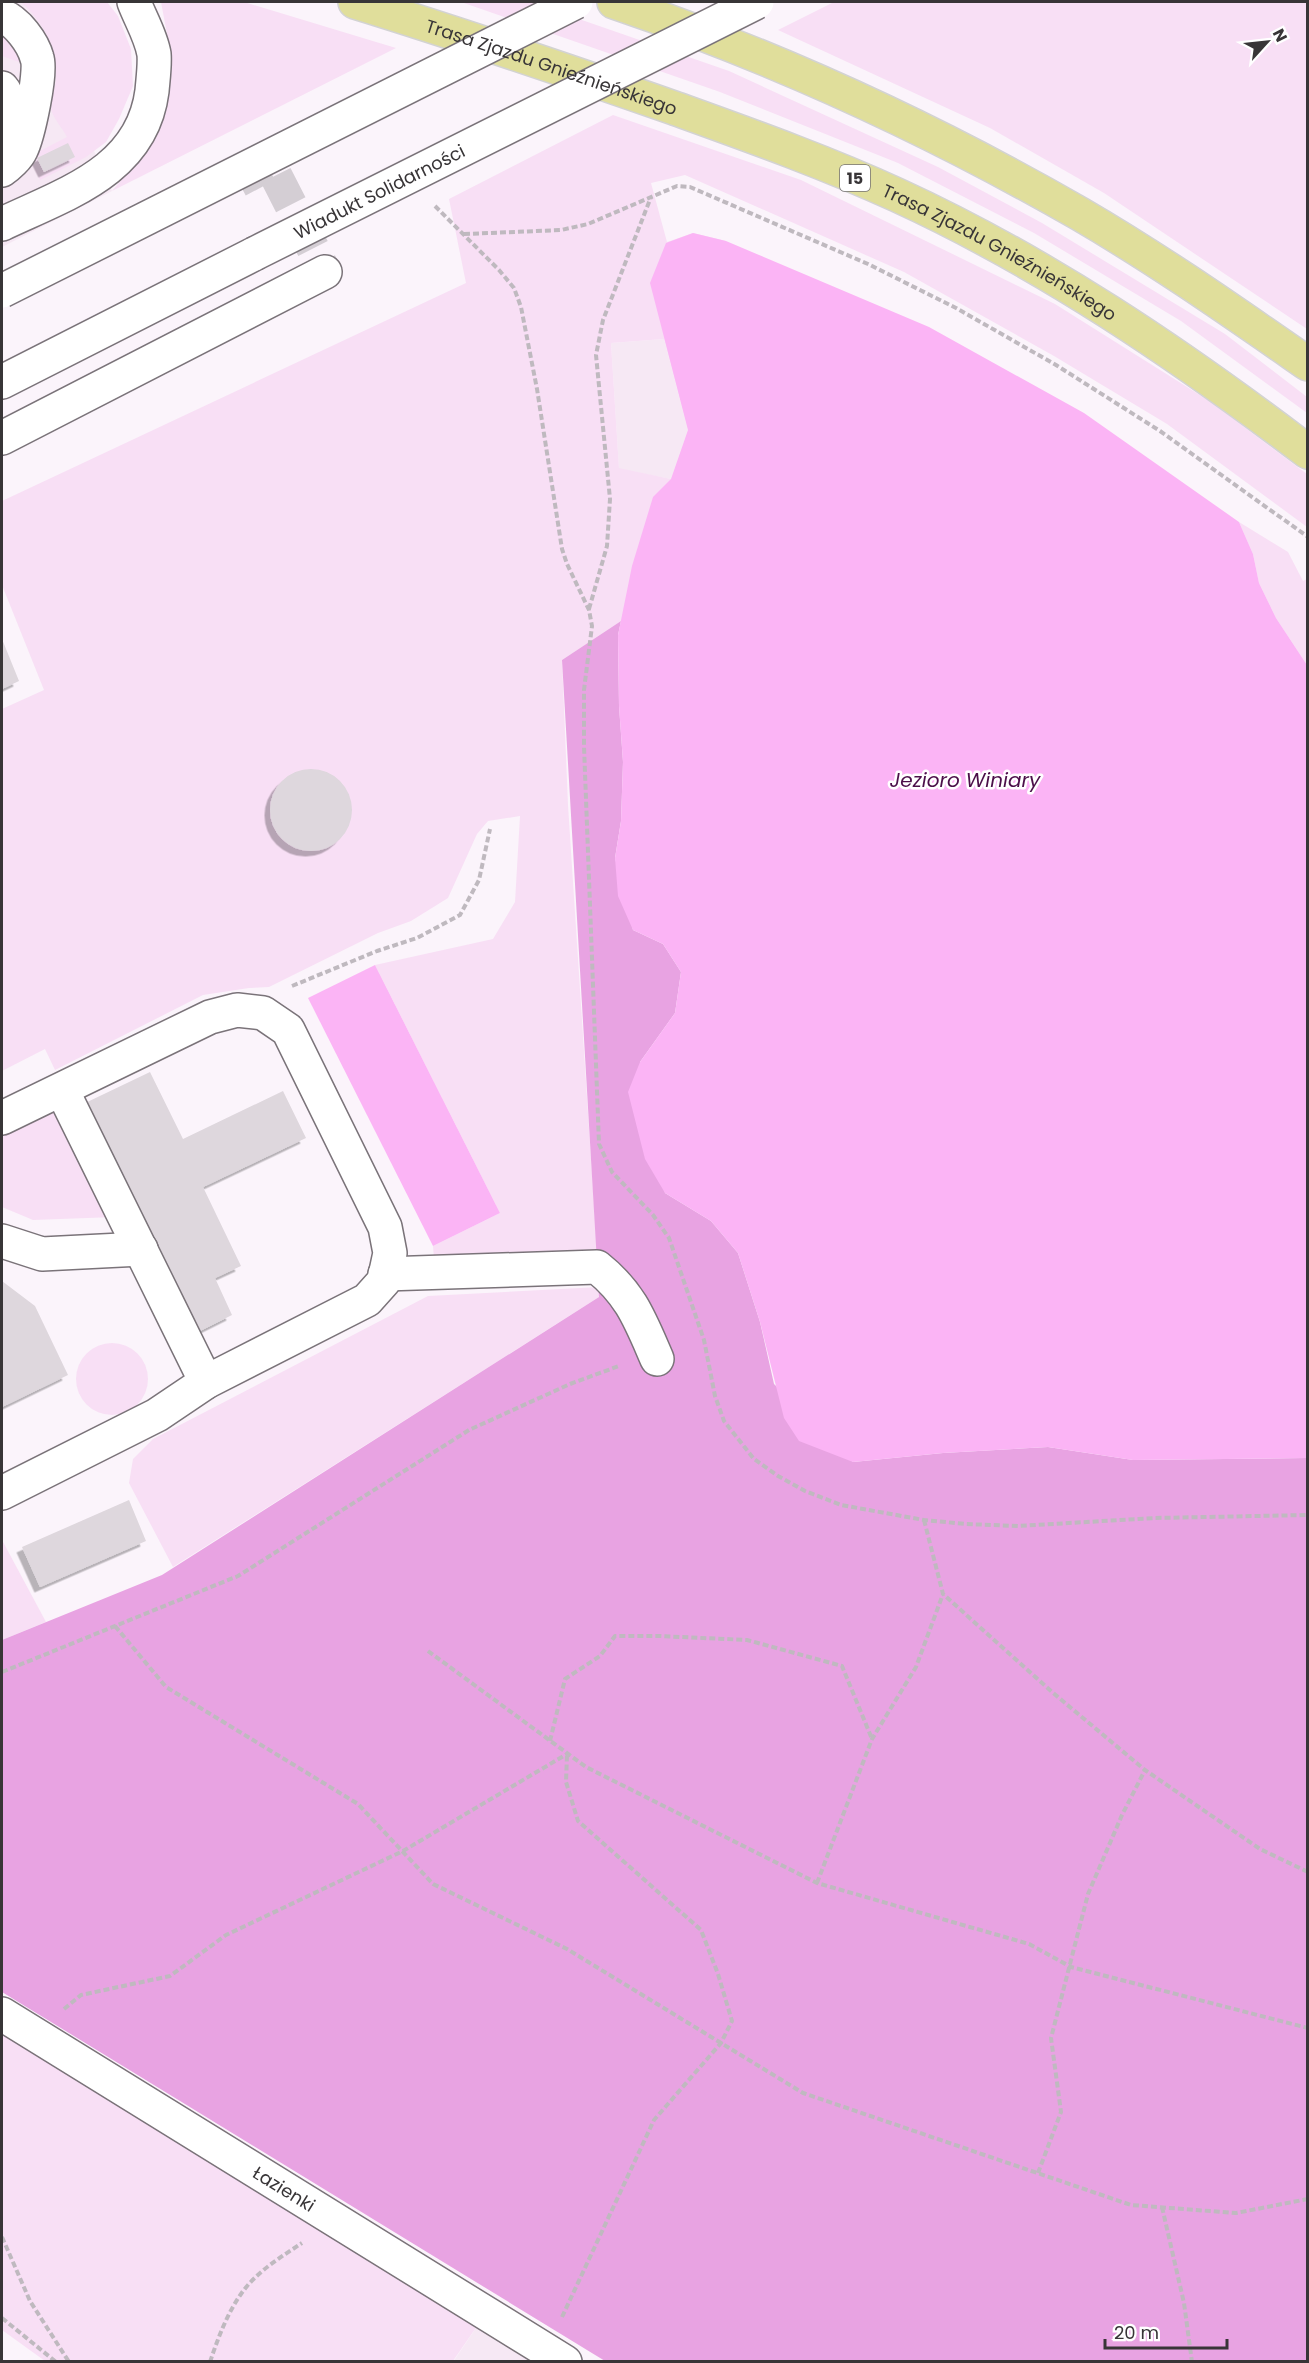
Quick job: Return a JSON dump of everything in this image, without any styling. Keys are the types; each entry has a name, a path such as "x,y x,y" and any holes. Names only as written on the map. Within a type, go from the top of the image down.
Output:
{"main road":[{"name":"Trasa Zjazdu Gnieźnieńskiego","path":"355,2 523,55 701,118 800,154 897,195 1057,278 1124,320 1195,369 1308,452"},
{"path":"614,2 780,64 857,99 975,158 1081,215 1130,245 1308,364"}],"street":[{"path":"2,224 102,174 126,153 141,130 150,106 154,53 134,2"},
{"path":"2,291 576,2"},
{"name":"Wiadukt Solidarności","path":"2,382 757,2"},
{"path":"2,16 25,35 38,58 39,81 21,152 2,170"},
{"path":"2,88 5,92 6,125 2,131"},
{"path":"2,438 325,272"},
{"path":"2,1118 210,1017 237,1010 263,1013 288,1030 386,1227 390,1253 384,1281 367,1300 206,1382 157,1415 2,1493"},
{"path":"62,1090 206,1382"},
{"path":"2,1241 42,1254 141,1249"},
{"path":"385,1274 597,1267 616,1281 631,1301 657,1359"},
{"name":"Łazienki","path":"2,2014 554,2354"}],"path":[{"path":"1308,537 1160,431 1056,365 956,308 868,264 690,187 677,186 588,224 561,230 463,234 514,288 521,307 537,389 562,549 589,610 592,626 584,690 584,746 595,1003 597,1131 602,1150 612,1172 653,1215 669,1238 704,1340 715,1396 724,1421 754,1459 805,1491 841,1505 924,1520 1018,1526 1155,1518 1308,1515"},
{"path":"589,610 607,546 610,499 596,355 603,320 651,197"},
{"path":"263,1013 287,988 377,951 417,938 460,915 479,880 490,829"},
{"path":"2,1672 238,1576 469,1430 570,1384 640,1358 657,1359 704,1340"},
{"path":"924,1520 943,1594 1052,1692 1145,1770 1260,1849 1308,1872"},
{"path":"818,1883 872,1739 916,1667 943,1594"},
{"path":"115,1626 166,1687 358,1804 433,1884 567,1949 803,2092 1131,2205 1236,2213 1308,2199"},
{"path":"550,1741 565,1678 600,1656 615,1636 747,1640 842,1666 872,1739"},
{"path":"428,1651 586,1767 818,1883 1029,1944 1071,1967 1308,2028"},
{"path":"34,2034 81,1995 170,1976 226,1935 403,1851 567,1754"},
{"path":"554,2354 567,2310 654,2120 721,2043 732,2021 718,1974 701,1930 578,1821 566,1782 567,1754"},
{"path":"1038,2173 1061,2112 1051,2038 1088,1894 1122,1815 1145,1770"},
{"path":"1162,2207 1184,2303 1192,2361"},
{"path":"210,2361 221,2330 242,2292 273,2262 304,2241 348,2228"},
{"path":"2,2236 30,2301 69,2361"},
{"path":"2,2318 56,2361"}],"shaded area":[{"path":"2,2 34,2 59,22 78,115 112,191 2,247"},
{"path":"21,2 107,2 118,16 131,49 133,86 106,142 86,157 40,180 31,163 36,153 67,137 51,109 56,81 52,48 36,18"},
{"path":"161,2 244,2 396,48 112,191 159,131 169,95 172,61"},
{"path":"461,2 530,2 729,71 938,167 1042,223 1225,334 1307,397 1307,413 1181,321 1034,233 898,163 720,92"},
{"path":"834,2 1307,2 1307,329 1104,193 990,128 778,30"},
{"path":"2,28 18,52 19,62 2,56"},
{"path":"613,115 801,180 1055,304 1211,402 1307,474 1307,527 1167,424 1054,356 904,272 685,175 651,183 667,242 693,233 726,241 652,612 621,621 562,660 568,805 597,1251 434,1259 433,1246 500,1213 375,965 493,939 515,902 520,816 488,821 477,834 448,898 411,921 378,933 269,987 203,995 55,1070 45,1049 2,1071 2,709 44,690 2,585 2,501 466,283 449,199","holes":["664,339 688,430 671,479 619,468 611,343"]},
{"path":"664,339 688,430 671,479 619,469 611,343"},
{"path":"1239,522 1288,552 1303,581 1307,579 1307,665 1276,618 1259,583 1253,554"},
{"path":"621,621 618,635 619,706 623,762 621,821 615,858 633,930 663,944 681,972 675,1013 640,1062 665,1193 711,1221 738,1253 760,1322 774,1384 853,1462 943,1453 1048,1447 1133,1460 1307,1458 1307,2361 605,2361 2,1992 2,1640 162,1575 599,1297 562,660"},
{"path":"62,1106 115,1217 33,1220 2,1207 2,1137"},
{"path":"599,1287 599,1297 173,1567 129,1483 133,1459 153,1439 428,1296"},
{"path":"112,1343 132,1349 142,1359 148,1379 142,1399 132,1409 112,1415 92,1409 82,1399 76,1379 82,1359 92,1349"},
{"path":"2,1540 46,1622 2,1640"},
{"path":"2,2029 480,2322 453,2361 45,2361 2,2330"},
{"path":"480,2322 544,2362 453,2362"}],"water":[{"name":"Jezioro Winiary","path":"693,233 726,241 929,327 1084,413 1239,522 1253,554 1259,583 1276,618 1307,665 1307,1458 1133,1460 1048,1447 943,1453 853,1462 799,1441 784,1418 760,1322 738,1253 711,1221 665,1193 645,1159 628,1092 640,1062 675,1013 681,972 663,944 633,930 618,896 615,858 621,821 623,762 618,635 632,566 653,497 671,479 688,430 650,283 666,243"},
{"path":"375,965 500,1213 433,1246 308,998"}],"building":[{"path":"68,143 75,157 44,172 37,158"},
{"path":"2,639 19,681 2,689"},
{"path":"303,769 319,769 334,776 345,787 352,802 349,826 340,839 319,851 303,851 288,844 277,833 270,818 270,802 277,787 288,776"},
{"path":"150,1072 183,1139 283,1091 306,1138 203,1187 241,1266 215,1278 232,1315 192,1335 81,1105"},
{"path":"2,1281 35,1306 68,1375 2,1407"},
{"path":"129,1500 146,1541 40,1587 22,1547"}],"tunnel":[{"path":"238,181 270,164 325,272"}]}
